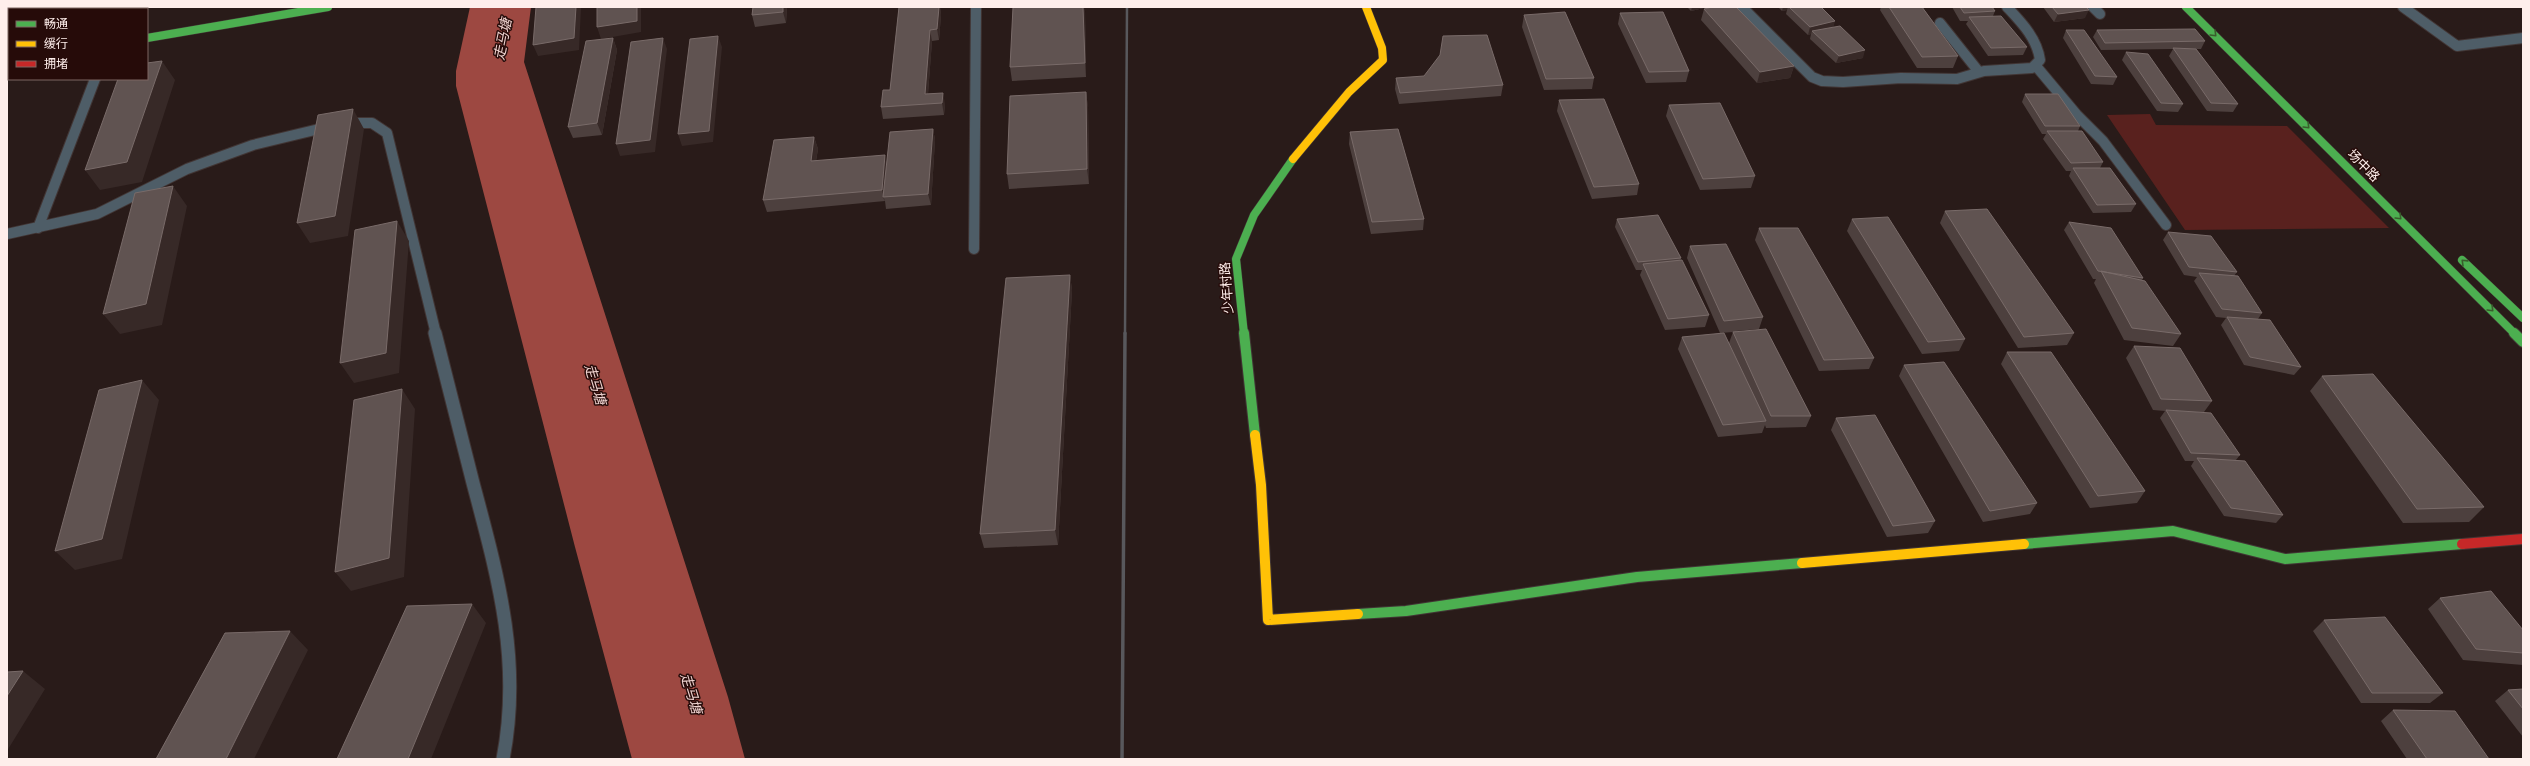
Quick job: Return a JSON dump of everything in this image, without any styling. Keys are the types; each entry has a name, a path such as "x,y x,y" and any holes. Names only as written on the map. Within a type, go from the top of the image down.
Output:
{"street":[{"path":"148,38 328,7"},
{"name":"少年村路","path":"1366,7 1382,48 1383,60 1379,66 1349,92 1286,167 1254,215 1236,259 1261,485 1268,620 1406,611 1637,577 2173,531 2285,559 2523,539"},
{"name":"场中路","path":"2186,7 2523,342"},
{"path":"2199,7 2249,56"},
{"path":"2454,253 2523,318"}],"lane":[{"path":"974,249 976,7"},
{"path":"1742,7 1803,70 1816,79 1843,82 1918,78 1957,79 1969,77 1979,72 2027,69 2036,66 2040,60 2039,52 2027,30 2007,7"},
{"path":"2094,7 2100,14"},
{"path":"2403,7 2457,46 2523,38"},
{"path":"1940,23 1979,72"},
{"path":"2036,66 2077,115 2103,141 2166,225"},
{"path":"38,228 95,80"},
{"path":"7,234 97,214 187,169 253,146 344,123 372,123 387,132 497,581 513,672 511,733 504,759"}],"shaded area":[{"path":"2150,114 2156,125 2287,126 2389,228 2185,230 2107,115"}],"water":[{"name":"走马塘","path":"470,7 531,7 524,62 728,697 745,759 632,759 575,547 456,86 456,71"}],"building":[{"path":"536,7 576,7 574,38 533,45"},
{"path":"597,7 637,7 637,21 597,27"},
{"path":"753,7 783,7 783,12 752,15"},
{"path":"899,7 939,7 937,29 930,30 925,94 943,93 942,103 881,107 883,90 890,90"},
{"path":"1013,7 1083,7 1085,63 1010,67"},
{"path":"1712,7 1736,7 1794,66 1760,72 1704,9"},
{"path":"1789,7 1821,7 1835,21 1810,27"},
{"path":"1889,7 1922,7 1958,56 1922,57"},
{"path":"1960,7 1992,7 1995,11 1964,13"},
{"path":"2052,7 2086,7 2089,10 2058,14"},
{"path":"1565,12 1594,78 1546,79 1524,15"},
{"path":"1663,12 1689,71 1649,72 1620,13"},
{"path":"2001,16 2027,47 1991,48 1969,17"},
{"path":"1840,26 1865,50 1839,56 1812,31"},
{"path":"2195,29 2205,41 2105,43 2097,30"},
{"path":"2066,30 2084,30 2117,77 2095,76"},
{"path":"1487,35 1503,85 1400,93 1396,78 1424,76 1440,55 1443,36"},
{"path":"718,36 709,131 678,134 690,39"},
{"path":"613,38 597,123 568,127 586,41"},
{"path":"663,38 650,140 616,144 631,42"},
{"path":"2173,48 2196,49 2238,104 2211,103"},
{"path":"2126,52 2148,54 2183,104 2161,103"},
{"path":"162,61 127,162 85,170 118,80 148,80 148,63"},
{"path":"1086,92 1087,169 1007,174 1010,96"},
{"path":"2025,94 2058,94 2080,126 2045,126"},
{"path":"1604,99 1639,184 1594,187 1559,100"},
{"path":"1720,103 1755,176 1703,179 1669,105"},
{"path":"353,109 335,216 297,223 318,115"},
{"path":"933,129 928,194 883,197 890,132"},
{"path":"1398,129 1424,219 1372,222 1350,132"},
{"path":"2047,131 2082,131 2103,162 2071,163"},
{"path":"814,137 811,161 885,155 882,190 763,200 774,140"},
{"path":"2073,168 2110,168 2136,204 2097,205"},
{"path":"173,186 146,304 103,314 135,193"},
{"path":"1987,209 2074,333 2024,337 1945,211"},
{"path":"1658,215 1681,258 1638,262 1617,219"},
{"path":"1888,217 1965,339 1928,342 1852,219"},
{"path":"397,221 386,353 340,363 355,230"},
{"path":"2069,222 2111,228 2143,278 2098,271"},
{"path":"1759,228 1798,228 1874,358 1824,360"},
{"path":"2168,232 2211,236 2237,272 2189,267"},
{"path":"1726,244 1763,317 1724,321 1690,246"},
{"path":"1682,260 1709,315 1668,319 1643,264"},
{"path":"2101,271 2145,281 2181,334 2132,328"},
{"path":"2199,273 2238,276 2262,313 2222,309"},
{"path":"1070,275 1055,530 980,534 1006,278"},
{"path":"2227,317 2270,320 2301,367 2250,357"},
{"path":"1766,329 1811,416 1771,416 1733,332"},
{"path":"1724,333 1766,421 1723,425 1682,337"},
{"path":"2134,346 2180,348 2212,401 2161,399"},
{"path":"2007,352 2051,352 2145,491 2098,496"},
{"path":"1944,362 2037,503 1990,511 1904,365"},
{"path":"2373,374 2484,507 2417,509 2322,376"},
{"path":"142,380 102,539 55,551 99,390"},
{"path":"402,389 389,558 335,572 354,400"},
{"path":"2166,410 2211,413 2240,455 2191,453"},
{"path":"1875,415 1935,521 1893,526 1836,418"},
{"path":"2197,458 2245,461 2283,515 2231,508"},
{"path":"2491,591 2523,630 2523,653 2476,649 2440,598"},
{"path":"472,604 408,759 337,759 407,606"},
{"path":"2385,617 2443,693 2372,693 2324,620"},
{"path":"290,631 226,759 156,759 225,633"},
{"path":"23,671 7,696 7,672"},
{"path":"2523,689 2523,709 2508,690"},
{"path":"2393,710 2455,711 2489,759 2427,759"}],"railway":[{"path":"1125,334 1127,7"},
{"path":"1122,759 1125,333"}],"traffic: fast":[{"path":"148,38 328,7"},
{"path":"2186,7 2523,342"},
{"path":"1255,435 1236,259 1254,215 1293,159"},
{"path":"2462,260 2523,318"},
{"path":"2024,544 2173,531 2285,559 2462,544"},
{"path":"1358,614 1406,611 1637,577 1802,563"}],"traffic: slow":[{"path":"1293,159 1349,92 1383,60 1382,48 1366,7"},
{"path":"1255,435 1261,485 1268,620 1358,614"},
{"path":"1802,563 2024,544"}],"traffic: jam":[{"path":"2462,544 2523,539"}]}
